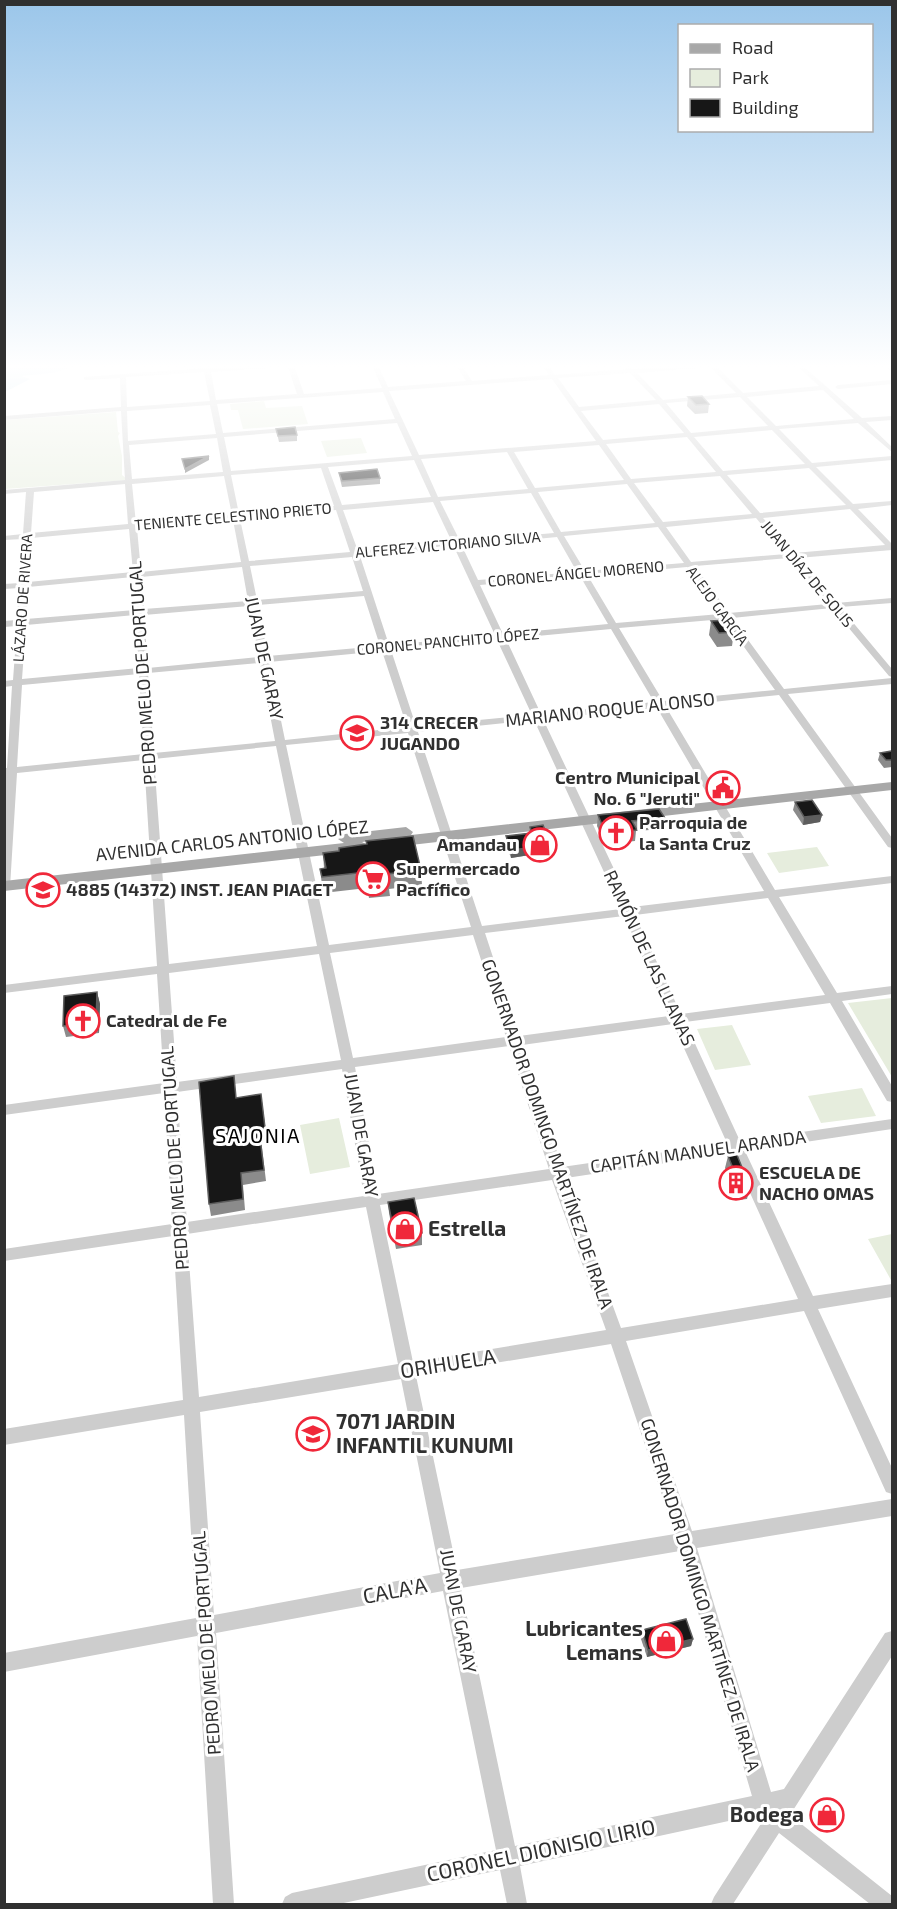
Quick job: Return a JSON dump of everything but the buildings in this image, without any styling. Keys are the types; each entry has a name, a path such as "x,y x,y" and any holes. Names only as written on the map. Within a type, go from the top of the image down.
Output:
{"main road":[{"name":"AVENIDA CARLOS ANTONIO LÓPEZ","path":"849,787 892,778"},
{"name":"AVENIDA CARLOS ANTONIO LÓPEZ","path":"4,886 155,865 716,801 849,787 892,786"},
{"name":"AVENIDA CARLOS ANTONIO LÓPEZ","path":"5,877 155,865"}],"street":[{"name":"PEDRO MELO DE PORTUGAL","path":"126,454 137,575 224,1905"},
{"name":"JUAN DE GARAY","path":"223,454 323,951 348,1064 372,1201 518,1905"},
{"name":"RAMÓN DE LAS LLANAS","path":"414,454 630,914 734,1147 892,1486"},
{"path":"4,492 461,454"},
{"path":"512,454 892,1097"},
{"name":"ALEJO GARCÍA","path":"608,454 892,845"},
{"name":"JUAN DÍAZ DE SOLIS","path":"705,454 892,674"},
{"path":"799,454 892,547"},
{"name":"TENIENTE CELESTINO PRIETO","path":"4,538 892,458"},
{"name":"GONERNADOR DOMINGO MARTÍNEZ DE IRALA","path":"324,466 355,554 557,1173 686,1541 771,1811"},
{"name":"LÁZARO DE RIVERA","path":"4,886 8,770 18,683 30,490"},
{"name":"ALFEREZ VICTORIANO SILVA","path":"4,587 892,503"},
{"name":"CORONEL ÁNGEL MORENO","path":"475,583 892,547"},
{"path":"4,624 367,593"},
{"name":"CORONEL PANCHITO LÓPEZ","path":"4,684 892,600"},
{"name":"MARIANO ROQUE ALONSO","path":"8,770 892,681"},
{"path":"4,990 630,914 892,879"},
{"path":"4,1110 892,990"},
{"name":"CAPITÁN MANUEL ARANDA","path":"4,1255 892,1124"},
{"name":"ORIHUELA","path":"4,1437 892,1290"},
{"name":"CALA'A","path":"4,1663 452,1580 892,1507"},
{"name":"CORONEL DIONISIO LIRIO","path":"292,1905 508,1858 771,1811 790,1798 892,1640"},
{"path":"722,1905 771,1811 886,1905"}],"green space":[{"path":"5,454 122,454 122,475 128,480 5,489"},
{"path":"326,454 356,454 327,457"},
{"path":"817,847 829,866 779,873 767,853"},
{"path":"892,998 892,1077 848,1003"},
{"path":"732,1025 751,1065 715,1070 697,1029"},
{"path":"862,1088 876,1116 821,1123 808,1096"},
{"path":"339,1118 350,1167 310,1174 300,1125"},
{"path":"892,1234 892,1280 891,1280 868,1239"}],"place":[{"name":"314 CRECER JUGANDO","path":"357,733"},
{"name":"Centro Municipal No. 6 \"Jeruti\"","path":"723,788"},
{"name":"Parroquia de la Santa Cruz","path":"616,833"},
{"name":"Amandau","path":"540,845"},
{"name":"Supermercado Pacfífico","path":"373,879"},
{"name":"4885 (14372) INST. JEAN PIAGET","path":"43,890"},
{"name":"Catedral de Fe","path":"83,1021"},
{"name":"ESCUELA DE NACHO OMAS","path":"736,1183"},
{"name":"Estrella","path":"405,1229"},
{"name":"7071 JARDIN INFANTIL KUNUMI","path":"313,1434"},
{"name":"Lubricantes Lemans","path":"666,1641"},
{"name":"Bodega","path":"827,1815"}],"district":[{"name":"SAJONIA","path":"258,1136"}]}
